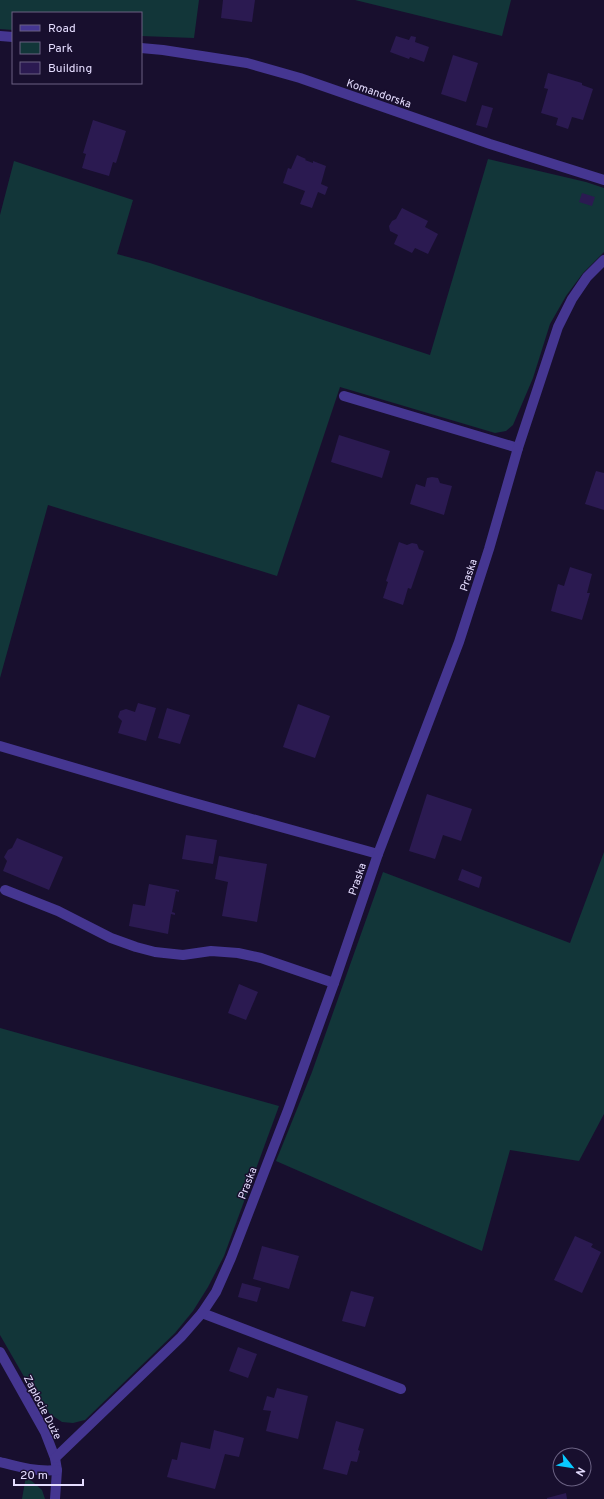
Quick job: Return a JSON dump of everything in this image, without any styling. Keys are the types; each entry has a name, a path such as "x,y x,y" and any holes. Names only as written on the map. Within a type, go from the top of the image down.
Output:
{"street":[{"path":"0,36 12,37"},
{"name":"Komandorska","path":"142,48 247,63 293,76 490,144 604,180"},
{"name":"Praska","path":"55,1458 181,1337 202,1313 216,1292 231,1258 288,1110 334,983 378,854 459,642 489,549 518,448 558,327 572,299 588,277 604,260"},
{"path":"344,396 518,448"},
{"path":"0,746 180,799 378,854"},
{"path":"5,890 58,911 111,938 136,947 154,952 183,955 211,951 238,953 261,958 334,983"},
{"path":"202,1313 401,1389"},
{"name":"Zapłocie Duże","path":"0,1352 45,1432 55,1458 57,1470 55,1499"},
{"path":"0,1462 28,1470 57,1470"}],"green space":[{"path":"0,0 199,0 194,38 142,36 142,12 12,12 12,30 0,29"},
{"path":"355,0 511,0 502,36"},
{"path":"488,159 586,182 604,188 604,252 583,273 566,296 550,324 533,378 513,425 506,431 495,433 340,387 277,576 48,505 0,678 0,215 14,161 133,200 117,254 150,263 430,355"},
{"path":"604,852 604,1114 579,1161 510,1150 482,1251 276,1161 312,1072 383,872 570,943"},
{"path":"0,1028 279,1106 224,1256 208,1287 193,1311 175,1333 85,1420 73,1423 62,1422 50,1414 34,1394 0,1335"},
{"path":"26,1476 42,1490 45,1499 22,1499"}],"building":[{"path":"223,0 255,0 252,22 221,18"},
{"path":"396,36 409,40 411,36 416,37 415,42 429,47 424,62 410,57 409,59 390,52"},
{"path":"453,55 478,63 466,102 441,94"},
{"path":"548,73 582,83 582,85 593,89 583,120 572,117 568,129 556,125 558,118 541,113 548,89 544,88"},
{"path":"482,105 493,108 487,128 476,125"},
{"path":"93,120 126,131 116,163 113,162 109,176 82,168 86,154 83,153"},
{"path":"297,155 306,159 305,160 313,163 313,161 326,166 321,184 328,187 325,195 318,192 312,208 300,204 305,191 283,183 288,168 291,169"},
{"path":"582,193 595,197 592,206 579,202"},
{"path":"402,208 428,221 425,227 438,234 428,254 415,248 412,253 394,244 398,235 390,231 389,226 392,221 396,219"},
{"path":"339,435 390,451 382,478 331,462"},
{"path":"596,471 604,473 604,510 585,504"},
{"path":"427,478 438,478 440,483 452,486 444,515 410,504 416,484 425,487"},
{"path":"399,542 407,545 412,543 417,544 419,549 424,551 411,589 408,588 403,605 383,598 388,582 386,581"},
{"path":"570,567 592,574 587,593 590,593 582,620 551,611 558,584 564,586"},
{"path":"138,703 156,708 146,741 118,733 122,721 118,717 120,711 126,709 135,712"},
{"path":"298,704 330,716 315,758 283,747"},
{"path":"167,708 190,715 180,744 158,738"},
{"path":"427,794 472,809 461,841 443,835 435,859 409,851"},
{"path":"186,835 217,840 213,864 182,859"},
{"path":"17,838 63,857 49,890 3,871 7,861 4,857 8,850 12,848"},
{"path":"219,856 267,864 257,922 222,916 228,882 215,879"},
{"path":"462,869 482,877 479,888 458,880"},
{"path":"149,884 179,890 179,892 176,891 172,912 175,913 175,915 171,914 168,934 129,926 133,904 145,906"},
{"path":"239,984 258,992 246,1020 228,1013"},
{"path":"575,1236 593,1244 591,1247 601,1252 582,1293 554,1280"},
{"path":"262,1246 299,1256 289,1289 253,1279"},
{"path":"242,1283 261,1288 257,1302 238,1297"},
{"path":"351,1291 374,1297 365,1327 342,1321"},
{"path":"238,1347 257,1354 248,1378 229,1371"},
{"path":"277,1388 308,1396 298,1439 266,1431 271,1411 263,1410 267,1396 274,1398"},
{"path":"336,1421 364,1429 358,1450 360,1451 357,1462 351,1461 347,1475 323,1469"},
{"path":"214,1430 244,1438 239,1457 225,1454 215,1489 167,1477 172,1459 177,1460 181,1442 210,1449"},
{"path":"566,1493 567,1499 547,1499 547,1498"}]}
